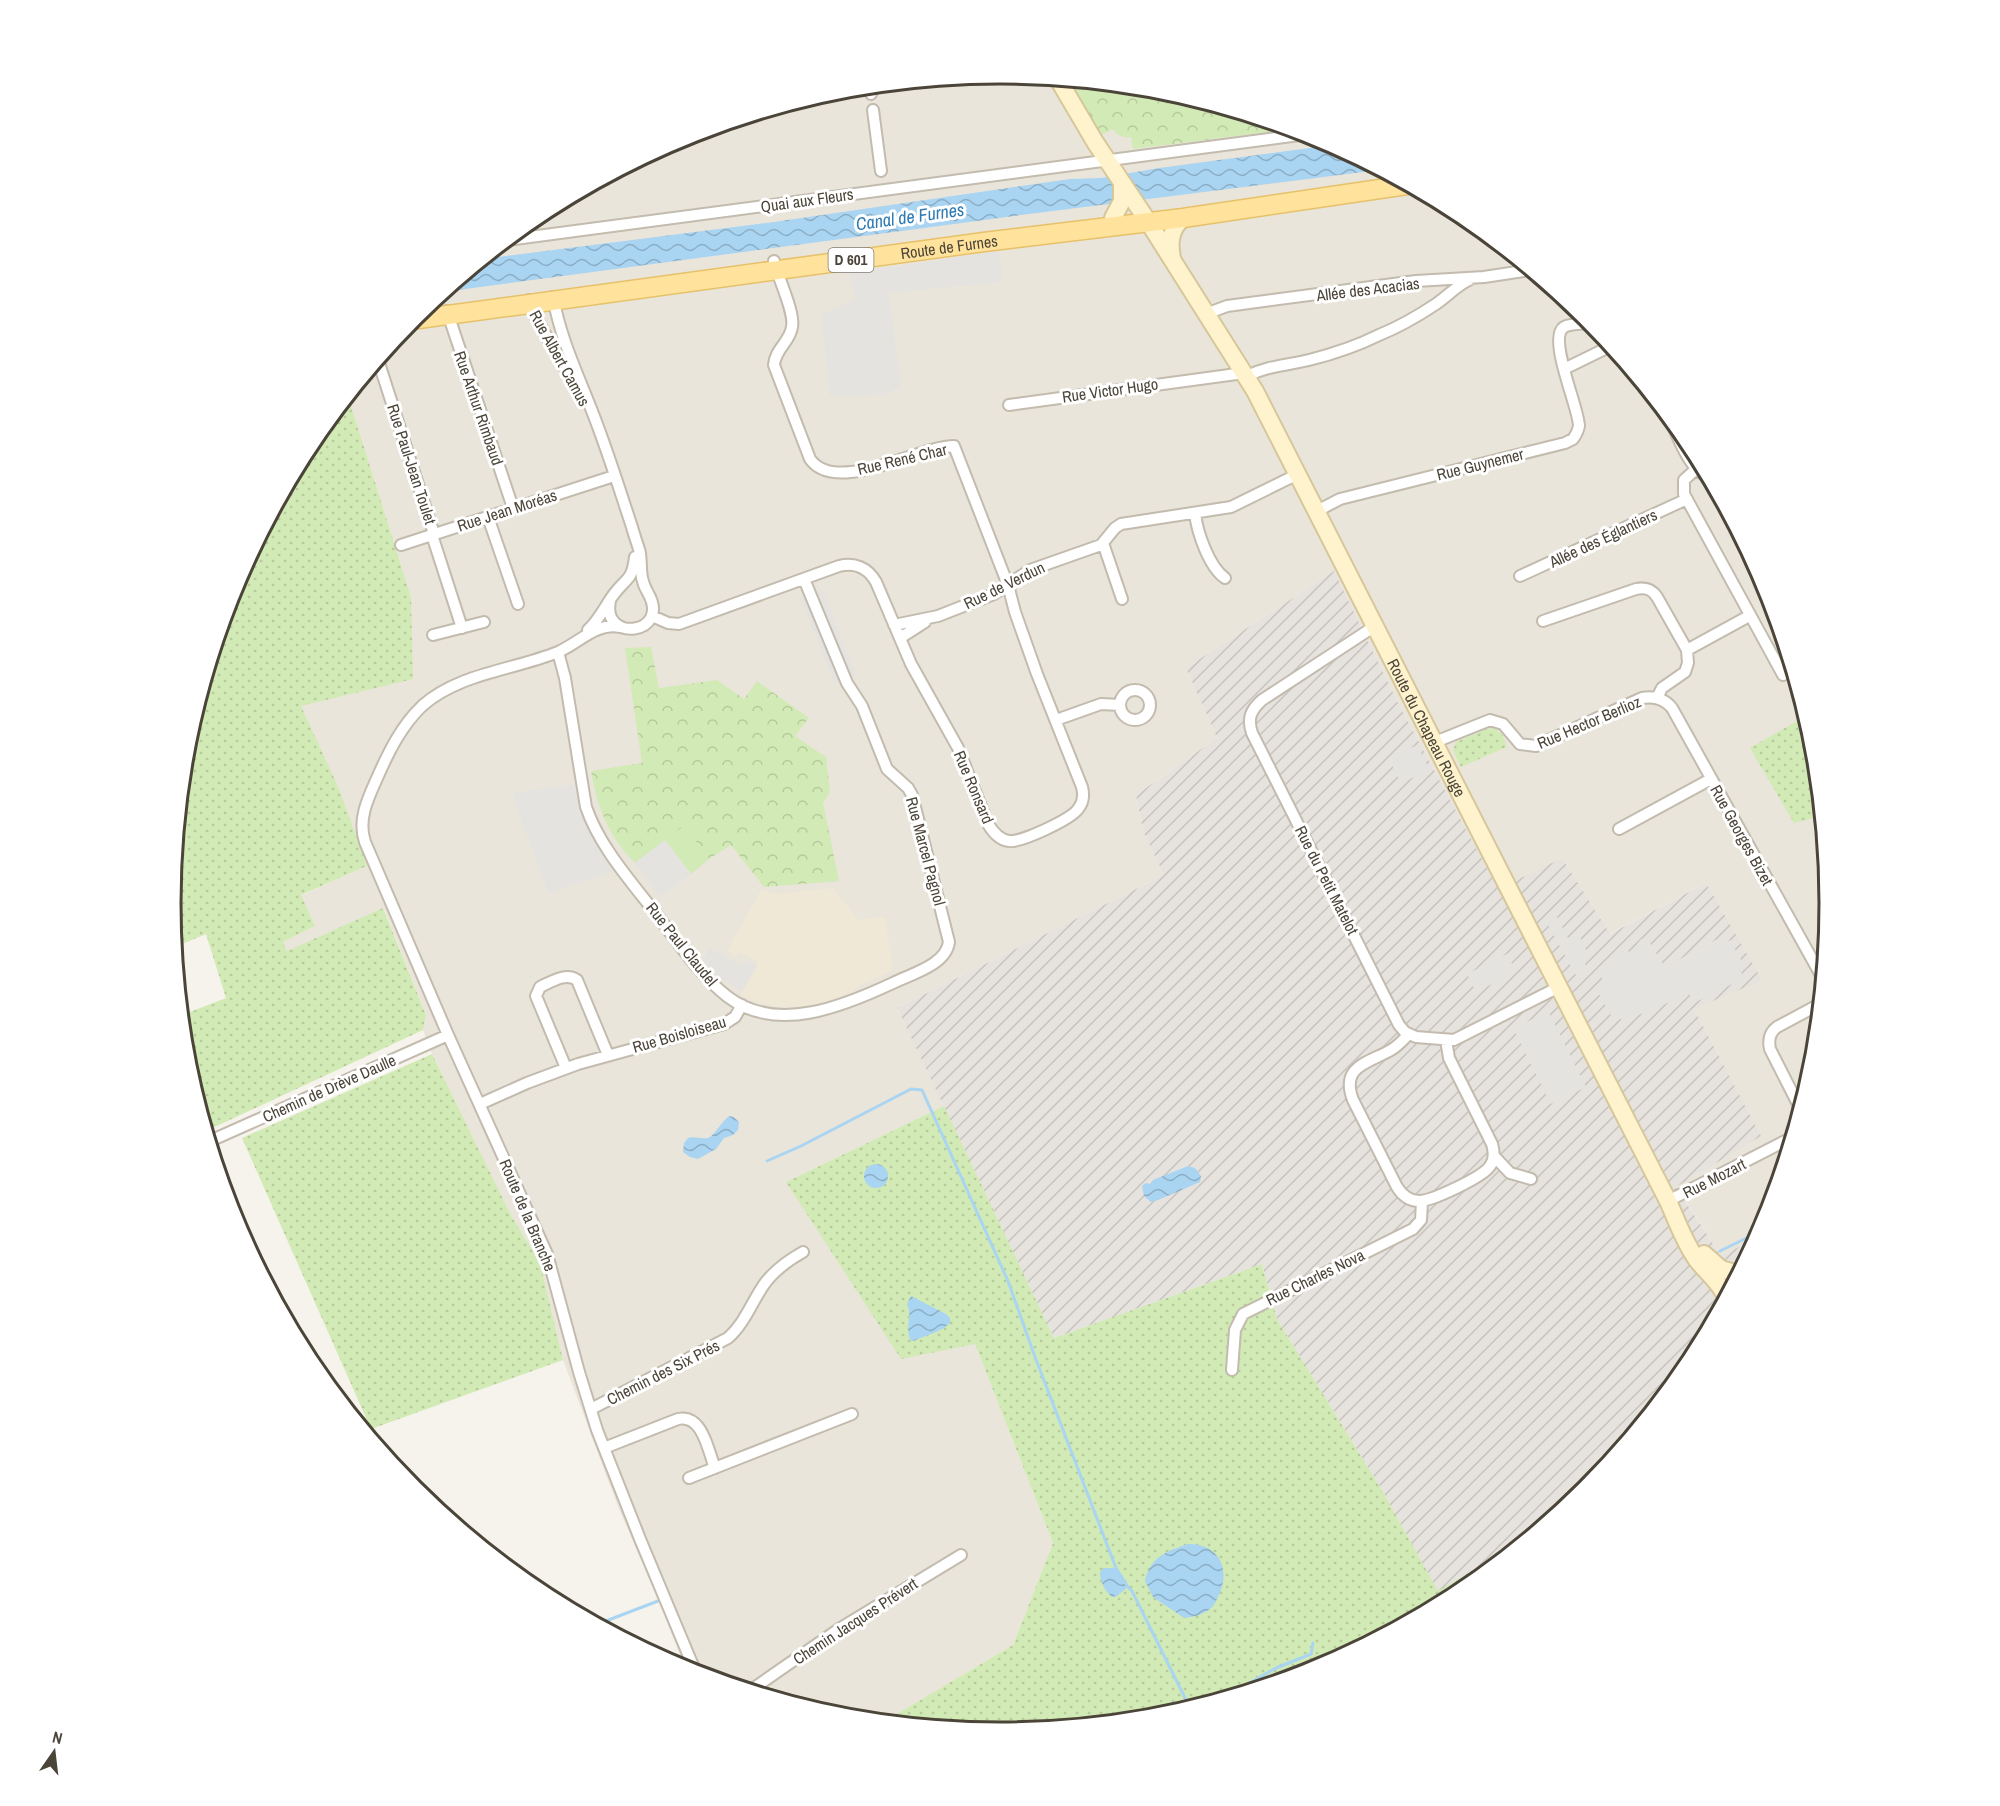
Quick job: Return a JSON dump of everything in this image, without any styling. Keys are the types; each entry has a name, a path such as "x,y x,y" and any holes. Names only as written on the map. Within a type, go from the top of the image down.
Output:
{"main road":[{"name":"Route de Furnes","path":"775,266 1133,213 1183,218 1395,186"},
{"name":"Route de Furnes","path":"434,311 775,266 1133,213 1281,196 1343,193"},
{"name":"Route de Furnes","path":"430,315 447,311"}],"street":[{"name":"Route du Chapeau Rouge","path":"1063,87 1122,184 1133,213 1173,262 1243,370 1435,742 1668,1201 1689,1248 1722,1289"},
{"path":"873,110 881,171"},
{"name":"Quai aux Fleurs","path":"522,238 1108,163 1289,137"},
{"path":"1173,262 1171,236 1176,225 1183,218"},
{"name":"Rue René Char","path":"775,266 793,324 789,338 777,353 774,365 812,463 822,471 840,472 888,465 936,448 954,446 1008,585"},
{"name":"Allée des Acacias","path":"1206,314 1227,306 1413,282 1484,277 1521,271"},
{"name":"Rue Victor Hugo","path":"1009,405 1243,370 1264,369 1317,358 1357,345 1400,325 1443,299 1459,285 1484,277"},
{"path":"1440,280 1445,287 1443,299"},
{"name":"Rue Albert Camus","path":"553,296 570,360 594,417 635,538 640,554 641,577 648,593"},
{"name":"Rue Albert Camus","path":"529,300 594,417"},
{"name":"Rue Arthur Rimbaud","path":"447,311 513,508"},
{"name":"Rue Guynemer","path":"1317,511 1340,499 1571,440 1577,434 1579,425 1564,369 1559,339 1562,329 1566,326 1579,324"},
{"path":"1564,369 1603,350"},
{"name":"Rue Paul-Jean Toulet","path":"380,367 462,628"},
{"path":"1695,470 1687,476 1683,484 1687,499 1783,675"},
{"name":"Rue de Verdun","path":"894,625 938,616 994,594 1034,568 1103,543 1121,524 1231,507 1298,474"},
{"name":"Rue Jean Moréas","path":"401,545 614,476"},
{"name":"Allée des Églantiers","path":"1520,576 1687,499"},
{"path":"1195,513 1198,529 1213,565 1216,571 1225,578"},
{"path":"488,517 518,604"},
{"name":"Rue Albert Camus","path":"620,589 632,571 635,538"},
{"path":"1103,543 1122,598"},
{"path":"652,616 668,623 679,624 845,565 864,568 871,574 900,638"},
{"name":"Rue Marcel Pagnol","path":"804,579 847,683 864,710 887,769 908,788 912,795 948,934"},
{"name":"Rue Ronsard","path":"900,638 910,664 953,739 990,828 996,835 1004,840 1023,839 1070,816 1081,806 1083,791 1034,667 1008,585"},
{"path":"635,586 648,593 653,606 652,616 646,624 630,630 620,627 602,627 562,650 594,624 620,589 635,586"},
{"path":"1543,621 1636,589 1645,588 1653,591 1658,597 1687,650 1749,615"},
{"path":"610,601 610,615 620,627"},
{"name":"Rue de Verdun","path":"900,638 938,616"},
{"path":"433,635 484,622"},
{"name":"Rue du Petit Matelot","path":"1376,626 1262,700 1252,710 1250,724 1401,1027 1409,1034"},
{"name":"Route de la Branche","path":"562,650 460,683 429,700 411,718 396,741 369,798 363,818 363,837 448,1035 547,1254 604,1448 691,1662"},
{"name":"Rue Paul Claudel","path":"562,650 583,794 593,825 619,865 694,963 722,992 742,1005 768,1012 807,1014 834,1007 879,989 940,960 947,950 948,934"},
{"name":"Rue Hector Berlioz","path":"1435,742 1490,720 1503,724 1520,744 1536,746 1642,698 1657,698 1664,686 1685,672 1689,659 1687,650"},
{"name":"Rue Georges Bizet","path":"1657,698 1666,701 1672,708 1816,966"},
{"path":"1056,720 1101,704 1120,705"},
{"path":"1619,829 1711,779"},
{"path":"566,1068 536,995 542,986 566,976 578,982 608,1055"},
{"path":"1494,1156 1491,1166 1483,1173 1436,1197 1422,1201 1411,1200 1399,1190 1353,1100 1349,1086 1351,1075 1355,1069 1397,1046 1409,1034 1446,1040 1461,1038 1559,987"},
{"name":"Rue Boisloiseau","path":"480,1104 566,1068 724,1024 735,1017 742,1005"},
{"path":"1795,1098 1770,1049 1770,1037 1777,1027 1812,1008"},
{"name":"Chemin de Drève Daulle","path":"216,1139 448,1035"},
{"path":"1446,1040 1449,1058 1490,1140 1494,1156 1510,1173 1531,1179"},
{"name":"Rue Mozart","path":"1668,1201 1783,1142"},
{"name":"Rue Charles Nova","path":"1232,1370 1235,1330 1243,1314 1413,1229 1421,1220 1422,1201"},
{"name":"Route du Chapeau Rouge","path":"1668,1201 1688,1233 1710,1260 1721,1269 1731,1272"},
{"name":"Chemin des Six Prés","path":"591,1409 728,1338 740,1326 760,1290 771,1276 785,1263 803,1252"},
{"path":"689,1478 852,1414"},
{"path":"604,1448 678,1419 686,1418 694,1421 700,1429 715,1468"},
{"name":"Chemin Jacques Prévert","path":"758,1685 839,1629 961,1555"}],"shaded area":[{"path":"1000,84 1107,91 1212,112 1263,127 1362,168 1410,194 1499,253 1540,287 1616,363 1650,404 1681,448 1709,494 1735,541 1776,640 1803,743 1812,796 1819,903 1817,957 1812,1010 1791,1115 1776,1166 1744,1244 1721,1256 1676,1186 1760,1135 1694,1009 1706,883 1609,934 1562,858 1498,890 1398,703 1334,571 1186,668 1217,738 1136,795 1143,831 1164,875 897,1008 944,1106 786,1182 975,1344 1053,1543 1013,1645 895,1715 788,1694 737,1679 681,1657 617,1504 563,1360 540,1264 512,1217 432,1054 423,1030 426,1015 384,909 287,951 283,942 315,926 300,896 367,866 340,791 300,706 411,597 350,404 421,324 501,253 590,194 638,168 737,127 788,112 893,91"},
{"path":"999,251 1003,282 889,293 901,385 886,395 830,396 821,314 855,300 850,273"},
{"path":"1334,571 1398,703 1498,889 1562,858 1610,934 1706,883 1762,980 1694,1009 1761,1136 1676,1187 1721,1256 1744,1244 1735,1265 1681,1358 1650,1402 1616,1443 1540,1519 1499,1553 1438,1592 1380,1487 1277,1319 1262,1264 1054,1338 897,1008 1164,875 1143,831 1136,795 1217,738 1186,668"},
{"path":"822,589 856,675 834,683 800,598"},
{"path":"1417,745 1429,769 1401,784 1389,759"},
{"path":"573,784 587,826 598,847 615,870 549,894 513,793"},
{"path":"665,840 691,874 660,897 635,863"},
{"path":"833,888 858,920 885,917 893,970 856,987 855,991 808,1007 776,1007 750,1000 741,995 758,962 739,952 736,956 727,951 761,890 776,894"},
{"path":"1556,915 1568,938 1578,933 1589,957 1583,960 1586,966 1578,979 1548,925"},
{"path":"1646,937 1665,967 1721,937 1725,943 1730,940 1745,967 1740,970 1744,978 1694,1003 1689,994 1622,1022 1619,1016 1613,1019 1595,987 1601,984 1603,969 1610,966 1609,963 1627,949 1629,952 1636,948 1640,940"},
{"path":"709,948 742,966 746,960 757,966 742,991 721,979 702,962"},
{"path":"1507,954 1516,972 1476,992 1467,974"},
{"path":"1548,1011 1586,1087 1551,1104 1516,1034 1517,1027"}],"green space":[{"path":"1074,88 1160,100 1212,112 1274,131 1133,149 1131,137 1120,136 1113,129 1101,135"},
{"path":"350,404 411,597 413,679 301,706 340,791 367,866 301,895 315,926 283,942 287,951 383,908 426,1015 423,1030 213,1128 197,1063 188,1013 226,998 206,934 183,944 183,849 188,796 209,691 224,640 265,541 291,493"},
{"path":"651,647 659,688 717,680 744,699 757,681 809,718 795,736 826,757 830,792 823,803 839,881 764,887 731,845 709,859 684,826 635,863 626,853 606,821 591,771 642,763 625,648"},
{"path":"1798,721 1814,818 1794,823 1750,748"},
{"path":"1493,728 1502,734 1507,747 1461,767 1453,750 1456,742"},
{"path":"685,826 709,859 691,874 665,840"},
{"path":"432,1054 512,1217 540,1263 563,1360 372,1429 242,1138"},
{"path":"944,1106 1054,1338 1262,1264 1277,1319 1380,1487 1438,1591 1482,1565 1409,1612 1362,1638 1263,1679 1212,1694 1107,1715 1054,1720 1000,1722 895,1715 1013,1645 1053,1543 975,1344 901,1359 786,1182"}],"water":[{"name":"Canal de Furnes","path":"1316,147 1368,171 457,290 496,257 774,222 1070,179 1101,178"},
{"path":"729,1116 739,1122 738,1130 733,1135 724,1138 716,1149 698,1159 683,1152 684,1143 688,1138 708,1138"},
{"path":"876,1164 881,1165 887,1171 887,1181 881,1187 876,1188 871,1187 865,1181 864,1176 865,1171 871,1165"},
{"path":"1188,1166 1195,1168 1201,1176 1200,1182 1151,1202 1144,1196 1142,1186 1146,1183 1150,1184 1153,1180"},
{"path":"911,1296 946,1314 950,1318 950,1323 938,1331 911,1341 908,1331 909,1309 907,1304"},
{"path":"1188,1544 1208,1548 1215,1553 1223,1568 1224,1577 1218,1597 1211,1608 1201,1614 1184,1618 1153,1597 1145,1581 1151,1566 1160,1556"},
{"path":"1104,1568 1116,1568 1128,1587 1117,1596 1112,1597 1103,1586 1100,1572"}],"waterway":[{"path":"767,1161 911,1089 922,1090 1008,1281 1116,1568 1132,1591 1186,1700"},
{"path":"1720,1251 1747,1238"},
{"path":"606,1621 658,1601"},
{"path":"1250,1683 1276,1668 1311,1654 1313,1643"}]}
